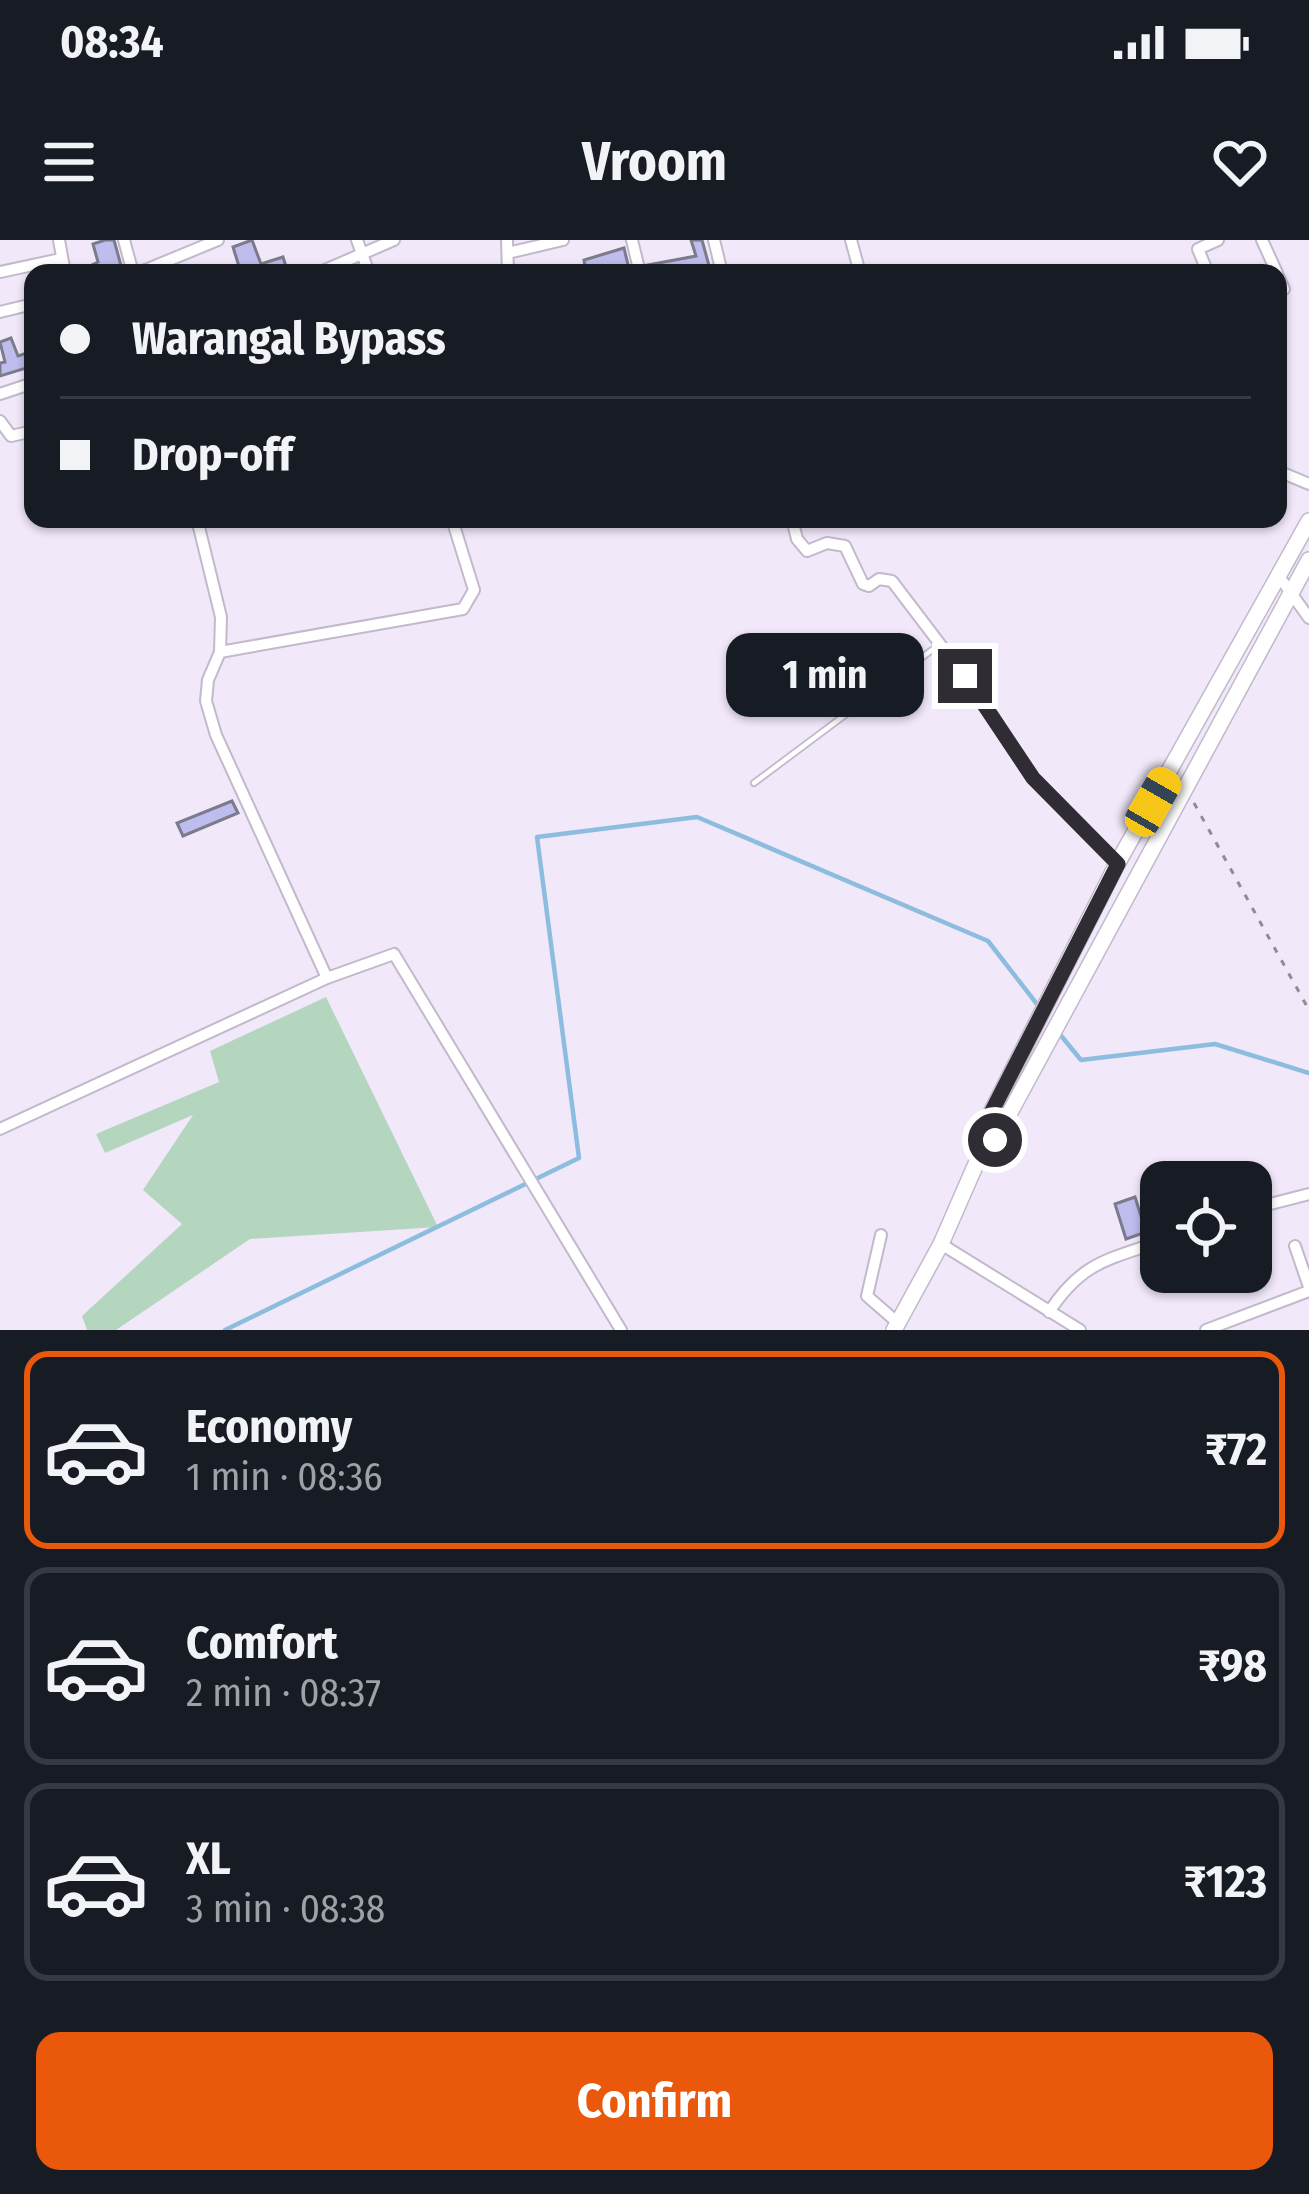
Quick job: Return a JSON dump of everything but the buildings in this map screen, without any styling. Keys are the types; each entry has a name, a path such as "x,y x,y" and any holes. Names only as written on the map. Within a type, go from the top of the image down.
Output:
{"main road":[{"path":"1023,1070 1050,998 1118,864 1309,521"},
{"path":"896,1326 941,1244 979,1157 992,1111 1066,1009 1309,560"}],"street":[{"path":"59,240 62,264"},
{"path":"158,264 218,240"},
{"path":"357,240 366,264"},
{"path":"339,264 394,240"},
{"path":"508,246 563,240"},
{"path":"1196,244 1218,240"},
{"path":"38,264 61,259"},
{"path":"0,422 11,436 24,433"},
{"path":"199,528 221,617 220,652 208,680 206,701 216,735 327,978"},
{"path":"220,652 463,609 474,590 455,528"},
{"path":"794,528 808,551 827,543 845,546 863,584 892,581 1033,778 1118,864"},
{"path":"1278,574 1309,617"},
{"path":"0,1129 327,978 386,955 399,958 621,1330"},
{"path":"1272,1204 1309,1194"},
{"path":"880,1235 867,1296 896,1326"},
{"path":"941,1244 1080,1330"},
{"path":"1206,1330 1309,1289 1294,1246"},
{"path":"1049,1312 1067,1284 1086,1268 1140,1249"}],"lane":[{"path":"754,783 940,644"}],"path":[{"path":"1187,791 1309,1010"}],"green space":[{"path":"326,997 438,1227 250,1239 116,1330 87,1330 82,1316 182,1224 143,1190 193,1115 105,1153 96,1134 219,1082 210,1051"}],"waterway":[{"path":"225,1330 579,1158 537,837 697,817 988,941 1040,1008"},
{"path":"1058,1032 1081,1060 1215,1044 1309,1073"}],"route":[{"path":"965,676 1033,778 1118,864 992,1111 979,1157 995,1140"}]}
